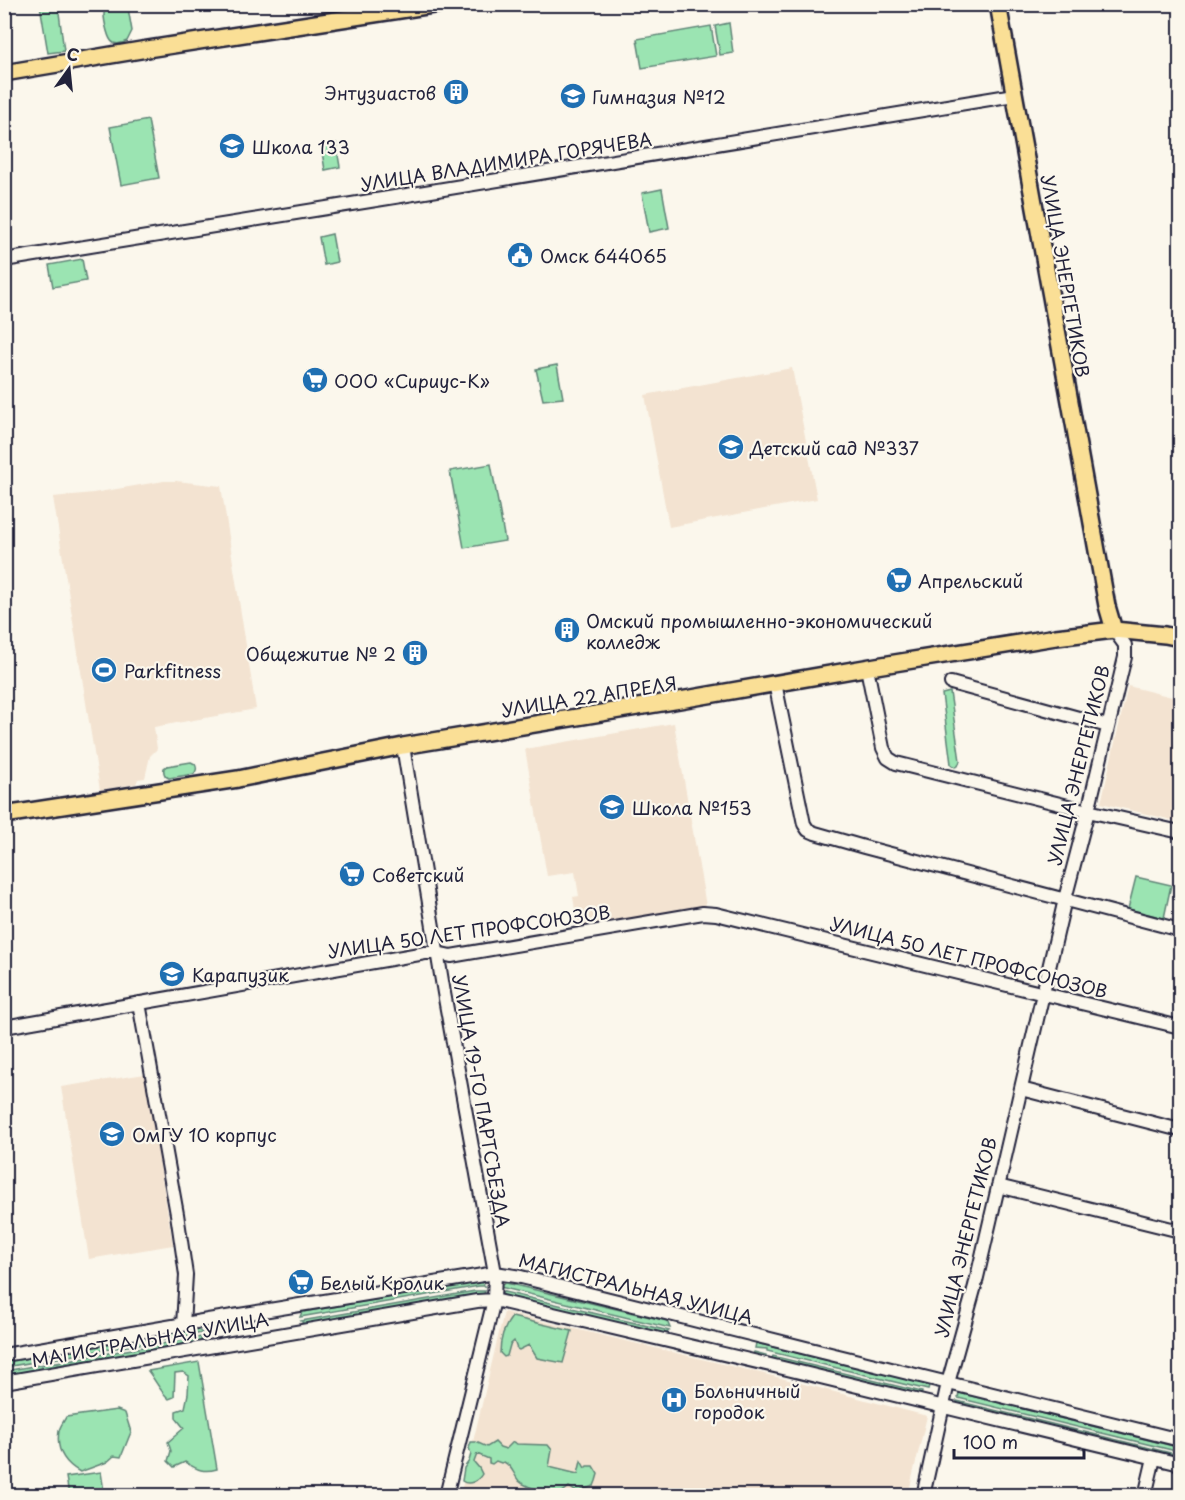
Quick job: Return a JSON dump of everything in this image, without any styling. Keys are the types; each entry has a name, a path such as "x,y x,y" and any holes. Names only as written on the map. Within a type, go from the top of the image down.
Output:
{"main road":[{"path":"4,73 439,4"},
{"name":"УЛИЦА ЭНЕРГЕТИКОВ","path":"998,4 1107,606 1114,630"},
{"name":"УЛИЦА 22 АПРЕЛЯ","path":"4,815 238,779 403,746 1056,637 1114,630 1180,638"}],"street":[{"name":"УЛИЦА ВЛАДИМИРА ГОРЯЧЕВА","path":"4,260 1014,95"},
{"name":"УЛИЦА ЭНЕРГЕТИКОВ","path":"922,1496 1125,657 1125,645 1114,630"},
{"path":"867,668 884,748 888,758 896,764 1180,831"},
{"path":"775,683 804,824 808,830 864,847 1180,930"},
{"path":"951,683 1108,726"},
{"name":"УЛИЦА 19-ГО ПАРТСЪЕЗДА","path":"403,746 437,953 495,1273 494,1300 446,1496"},
{"name":"УЛИЦА 50 ЛЕТ ПРОФСОЮЗОВ","path":"4,1027 425,953 451,956 710,913 1180,1028"},
{"path":"140,1003 186,1275 183,1325"},
{"path":"1021,1089 1180,1130"},
{"path":"998,1186 1180,1231"},
{"name":"МАГИСТРАЛЬНАЯ УЛИЦА","path":"4,1355 495,1273 521,1277 1180,1440"},
{"name":"МАГИСТРАЛЬНАЯ УЛИЦА","path":"4,1382 477,1301 494,1300 1180,1464"},
{"path":"1144,1496 1154,1458"}],"shaded area":[{"name":"Детский сад №337","path":"792,368 817,499 669,527 645,395"},
{"path":"164,481 221,486 256,709 154,727 157,749 150,756 145,778 138,779 136,784 100,790 53,497"},
{"path":"1128,686 1180,699 1180,822 1101,803"},
{"name":"Школа №153","path":"674,723 706,906 578,928 573,897 579,896 575,872 547,876 525,749"},
{"name":"ОмГУ 10 корпус","path":"145,1074 173,1245 89,1259 61,1087"},
{"name":"Больничный городок","path":"504,1312 781,1378 927,1416 908,1495 460,1496"}],"green space":[{"path":"40,5 58,5 64,51 48,53"},
{"path":"124,5 128,8 132,31 127,41 117,44 113,43 109,37 104,12 105,8"},
{"path":"729,23 733,53 720,55 715,26"},
{"path":"711,26 716,56 642,68 637,39"},
{"path":"148,120 159,178 121,185 110,127"},
{"path":"336,143 340,167 325,170 321,146"},
{"path":"662,189 669,228 649,232 642,193"},
{"path":"332,234 337,262 324,265 319,237"},
{"path":"82,259 86,281 53,287 49,265"},
{"path":"557,365 563,398 543,400 536,369"},
{"path":"491,464 505,541 464,548 450,471"},
{"path":"950,692 960,761 955,767 951,764 942,694"},
{"path":"191,762 196,767 194,774 169,778 164,774 164,768 167,766"},
{"path":"1136,877 1171,885 1164,918 1128,909"},
{"path":"480,1282 485,1286 300,1317 302,1312"},
{"path":"506,1283 667,1321 670,1328 500,1287"},
{"path":"485,1291 481,1296 305,1325 301,1321"},
{"path":"500,1291 669,1331 664,1335 504,1296"},
{"path":"512,1317 572,1331 563,1363 537,1358 529,1345 519,1350 514,1341 510,1345 507,1356 504,1357 500,1353 501,1338"},
{"path":"197,1329 202,1333 5,1367 5,1361"},
{"path":"202,1337 200,1342 5,1376 5,1371"},
{"path":"756,1343 929,1385 928,1390 767,1351 767,1349 755,1348"},
{"path":"754,1352 766,1355 766,1357 772,1358 773,1356 922,1392 921,1397 752,1356"},
{"path":"199,1362 217,1469 207,1471 185,1462 174,1467 168,1461 171,1451 168,1442 184,1428 176,1418 176,1411 185,1408 189,1376 183,1372 175,1373 174,1397 169,1399 148,1371"},
{"path":"959,1393 1177,1447 1176,1451 958,1398"},
{"path":"957,1401 1175,1454 1174,1457 956,1405"},
{"path":"117,1410 125,1413 131,1432 121,1457 114,1456 107,1462 80,1472 74,1468 62,1455 58,1438 66,1417"},
{"path":"471,1442 487,1447 495,1442 506,1449 513,1442 548,1445 552,1450 549,1467 578,1474 581,1461 585,1468 593,1466 598,1474 594,1486 580,1493 569,1487 560,1494 556,1494 527,1486 519,1481 504,1462 496,1461 492,1464 489,1463 489,1459 477,1454 474,1462 482,1474 478,1479 468,1483 462,1481 464,1468 471,1454 469,1448"},
{"path":"101,1472 104,1491 69,1495 66,1477"}],"place":[{"name":"Энтузиастов","path":"456,92"},
{"name":"Гимназия №12","path":"573,96"},
{"name":"Школа 133","path":"232,146"},
{"name":"Омск 644065","path":"520,255"},
{"name":"ООО «Сириус-К»","path":"315,380"},
{"name":"Детский сад №337","path":"731,447"},
{"name":"Апрельский","path":"899,580"},
{"name":"Омский промышленно-экономический колледж","path":"567,630"},
{"name":"Общежитие № 2","path":"415,653"},
{"name":"Parkfitness","path":"104,670"},
{"name":"Школа №153","path":"612,807"},
{"name":"Советский","path":"352,874"},
{"name":"Карапузик","path":"172,974"},
{"name":"ОмГУ 10 корпус","path":"112,1134"},
{"name":"Белый Кролик","path":"301,1282"},
{"name":"Больничный городок","path":"674,1400"}]}
